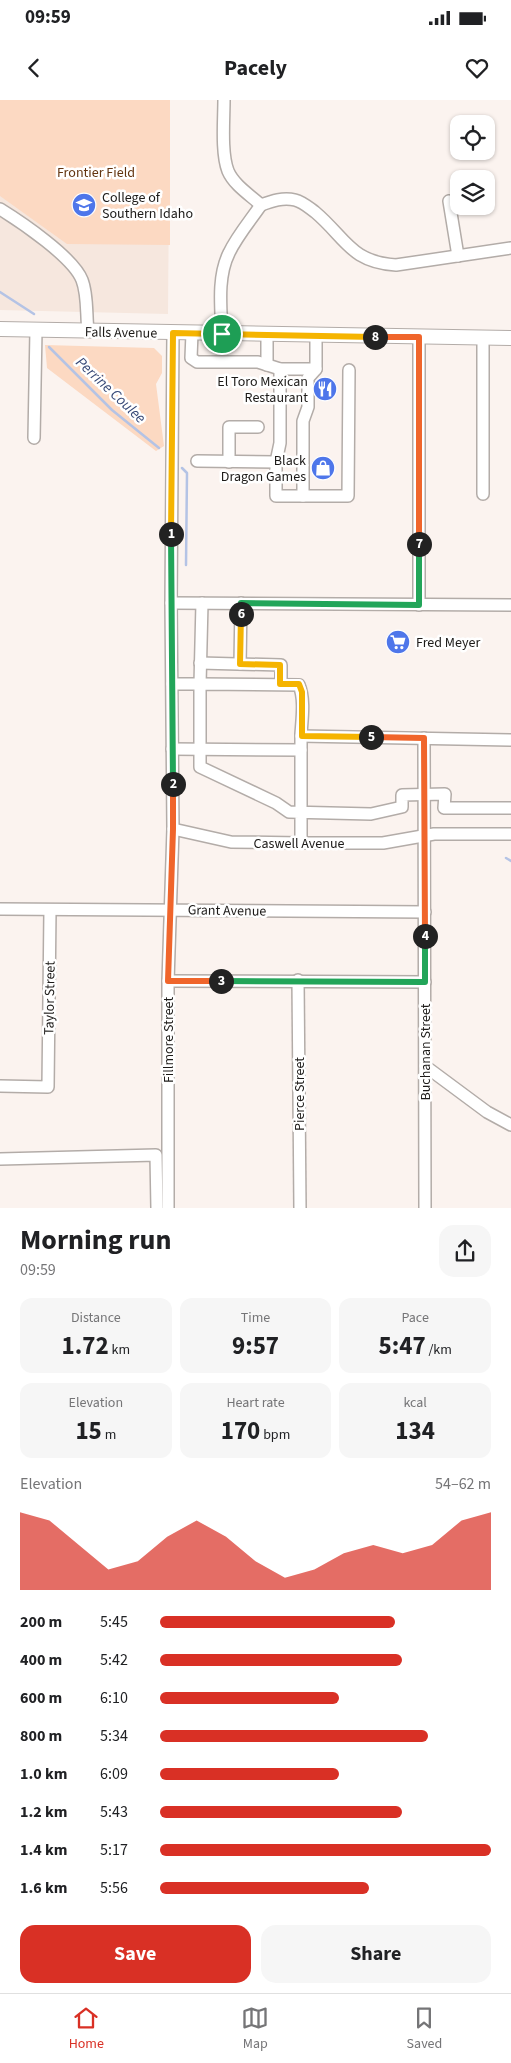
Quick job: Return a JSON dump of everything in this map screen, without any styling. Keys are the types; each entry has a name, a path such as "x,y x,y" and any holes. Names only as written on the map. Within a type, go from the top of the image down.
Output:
{"main road":[{"name":"Falls Avenue","path":"0,329 511,338"}],"street":[{"path":"224,100 228,172 261,205"},
{"path":"222,334 221,290 223,270 228,255 261,205 278,199 294,199 304,203 321,217 350,248 370,261 379,264 396,265 511,248"},
{"path":"449,201 458,256"},
{"path":"0,208 59,252 74,267 82,281 88,331"},
{"path":"34,438 36,330"},
{"name":"Fillmore Street","path":"168,1208 168,981 173,829 171,603 173,333"},
{"path":"192,333 192,358 197,362 258,362 280,369 316,369"},
{"path":"267,334 267,365"},
{"path":"303,496 303,421 308,407 308,378 316,369 316,336"},
{"path":"419,337 419,605"},
{"path":"483,338 483,494"},
{"path":"280,369 280,443 276,462 276,496 348,496 349,370"},
{"path":"229,462 229,427 258,427"},
{"path":"197,461 276,462"},
{"path":"171,603 511,605"},
{"path":"202,603 200,767 276,803 289,812 371,814 402,807 402,794 445,794 444,808 511,808"},
{"path":"240,664 241,603"},
{"path":"200,663 280,665 280,684"},
{"path":"172,684 299,684 302,692 301,843"},
{"path":"302,736 511,740"},
{"name":"Buchanan Street","path":"424,738 425,1208"},
{"path":"172,749 302,750"},
{"name":"Caswell Avenue","path":"173,829 231,842 383,843 424,835 511,834"},
{"name":"Grant Avenue","path":"0,909 425,912"},
{"name":"Taylor Street","path":"0,1086 48,1086 50,910"},
{"path":"168,981 298,980 425,982"},
{"name":"Pierce Street","path":"298,980 300,1208"},
{"path":"425,1066 487,1112 511,1125"},
{"path":"0,1159 156,1155 157,1208"}],"shaded area":[{"name":"College of Southern Idaho","path":"0,100 169,188 168,314 0,310"}],"green space":[{"name":"Frontier Field","path":"0,100 170,100 170,245 67,244 0,196"},
{"path":"45,345 154,348 162,356 162,373 156,384 164,446 156,451 47,368"}],"waterway":[{"name":"Perrine Coulee","path":"0,292 34,314"},
{"name":"Perrine Coulee","path":"49,347 112,410 159,448"},
{"name":"Perrine Coulee","path":"182,468 187,473 186,565"},
{"name":"Perrine Coulee","path":"506,858 511,861"}],"place":[{"name":"College of Southern Idaho","path":"84,205"},
{"name":"El Toro Mexican Restaurant","path":"325,389"},
{"name":"Black Dragon Games","path":"323,468"},
{"name":"Fred Meyer","path":"398,642"}],"route":[{"path":"173,333 222,334 419,337 419,605 241,603 240,664 280,665 280,684 299,684 302,692 302,736 424,738 425,982 298,980 168,981 173,829 171,603 173,333"}]}
